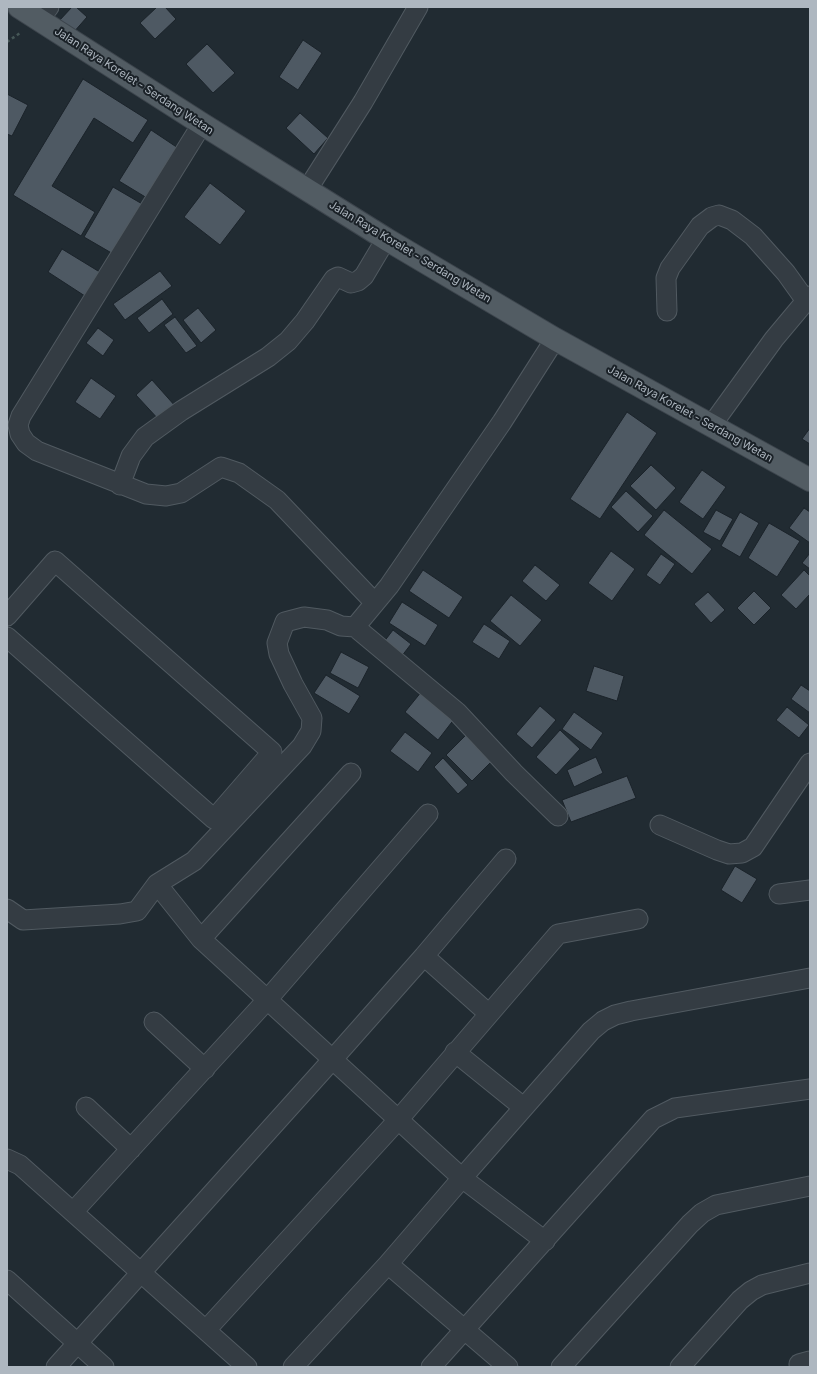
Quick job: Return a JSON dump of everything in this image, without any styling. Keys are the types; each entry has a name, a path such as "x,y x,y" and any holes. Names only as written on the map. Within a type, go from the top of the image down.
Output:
{"main road":[{"name":"Jalan Raya Korelet - Serdang Wetan","path":"19,7 43,13 202,124 386,239 555,339 810,480"}],"street":[{"path":"307,190 363,102 418,7"},
{"path":"202,124 21,416 18,425 20,434 26,443 38,451 120,485 146,494 166,496 181,493 221,467 239,473 277,500 375,603"},
{"path":"667,311 666,278 670,268 700,226 712,217 719,215 732,220 753,236 808,298 774,340 711,426"},
{"path":"120,485 131,456 145,437 181,411 268,357 288,341 305,321 334,279 338,277 351,283 358,281 364,276 386,239"},
{"path":"355,627 389,586 502,422 555,339"},
{"path":"7,616 55,561 272,752 214,819 7,637"},
{"path":"7,909 23,920 120,914 137,911 157,884 194,861 302,746 311,732 312,718 292,684 279,654 277,643 285,622 304,616 328,620 341,626 355,627 457,712 514,773 558,816"},
{"path":"660,825 716,850 729,854 742,853 753,847 810,764"},
{"path":"201,939 351,773"},
{"path":"73,1212 267,1000 428,814"},
{"path":"56,1367 332,1060 424,956 506,859"},
{"path":"157,884 201,939 332,1060 462,1178 545,1241"},
{"path":"779,894 810,890"},
{"path":"206,1330 398,1120 558,934 638,919"},
{"path":"424,956 489,1014"},
{"path":"293,1367 388,1264 523,1107 591,1031 603,1021 615,1015 810,978"},
{"path":"154,1022 205,1068"},
{"path":"455,1052 523,1107"},
{"path":"431,1367 649,1124 665,1112 675,1108 810,1089"},
{"path":"86,1107 131,1149"},
{"path":"7,1160 20,1165 247,1367"},
{"path":"561,1367 690,1224 702,1213 716,1205 810,1186"},
{"path":"388,1264 508,1367"},
{"path":"680,1367 740,1300 751,1291 762,1285 810,1273"},
{"path":"7,1280 104,1367"}],"building":[{"path":"72,7 76,7 87,17 73,33 59,21"},
{"path":"157,7 165,7 176,19 155,39 140,23"},
{"path":"303,40 322,53 298,90 279,77"},
{"path":"207,44 235,73 213,93 186,64"},
{"path":"83,79 148,120 133,143 94,118 52,186 95,212 81,236 13,195"},
{"path":"7,94 28,105 12,136 7,134"},
{"path":"300,113 328,138 314,154 286,128"},
{"path":"151,130 178,148 147,198 119,181"},
{"path":"210,183 246,211 220,245 184,217"},
{"path":"113,187 144,205 115,255 84,237"},
{"path":"62,249 103,274 88,298 48,272"},
{"path":"160,271 172,286 125,320 113,304"},
{"path":"162,299 173,314 149,333 137,318"},
{"path":"198,308 216,330 201,343 183,320"},
{"path":"175,317 197,346 186,353 164,325"},
{"path":"98,328 114,340 103,356 86,343"},
{"path":"91,378 116,396 100,419 75,402"},
{"path":"152,380 176,407 160,421 136,395"},
{"path":"627,412 657,433 600,519 570,499"},
{"path":"810,428 810,444 802,439"},
{"path":"651,465 676,488 656,510 630,486"},
{"path":"702,470 726,487 703,519 679,502"},
{"path":"626,491 653,516 638,532 611,507"},
{"path":"804,508 810,512 810,543 789,528"},
{"path":"664,510 712,549 692,574 644,535"},
{"path":"716,510 733,519 720,541 703,532"},
{"path":"740,512 759,523 740,557 721,546"},
{"path":"769,523 800,541 777,577 748,558"},
{"path":"611,551 635,569 612,601 588,583"},
{"path":"810,553 810,569 802,563"},
{"path":"661,554 675,564 660,585 646,575"},
{"path":"535,565 560,585 546,601 522,581"},
{"path":"423,570 463,597 449,618 409,591"},
{"path":"804,570 810,576 810,594 796,609 781,595"},
{"path":"754,591 771,608 754,625 737,608"},
{"path":"708,592 725,610 711,623 694,604"},
{"path":"511,595 542,620 520,646 490,621"},
{"path":"402,602 438,625 425,646 389,623"},
{"path":"484,624 510,641 499,659 472,642"},
{"path":"393,630 411,644 398,661 380,647"},
{"path":"341,652 369,667 358,688 330,673"},
{"path":"594,666 624,676 617,701 586,691"},
{"path":"326,675 360,696 349,714 314,693"},
{"path":"801,685 810,691 810,713 791,699"},
{"path":"422,691 455,718 438,740 405,712"},
{"path":"540,706 556,720 532,748 516,734"},
{"path":"787,707 809,725 799,738 776,720"},
{"path":"574,712 603,733 591,750 562,729"},
{"path":"560,730 580,749 556,775 536,757"},
{"path":"405,732 432,753 418,772 390,751"},
{"path":"469,732 495,758 472,781 446,755"},
{"path":"596,757 603,773 574,787 567,770"},
{"path":"443,758 468,785 458,794 434,767"},
{"path":"627,776 636,798 571,822 562,800"},
{"path":"735,866 757,879 742,903 721,890"}]}
